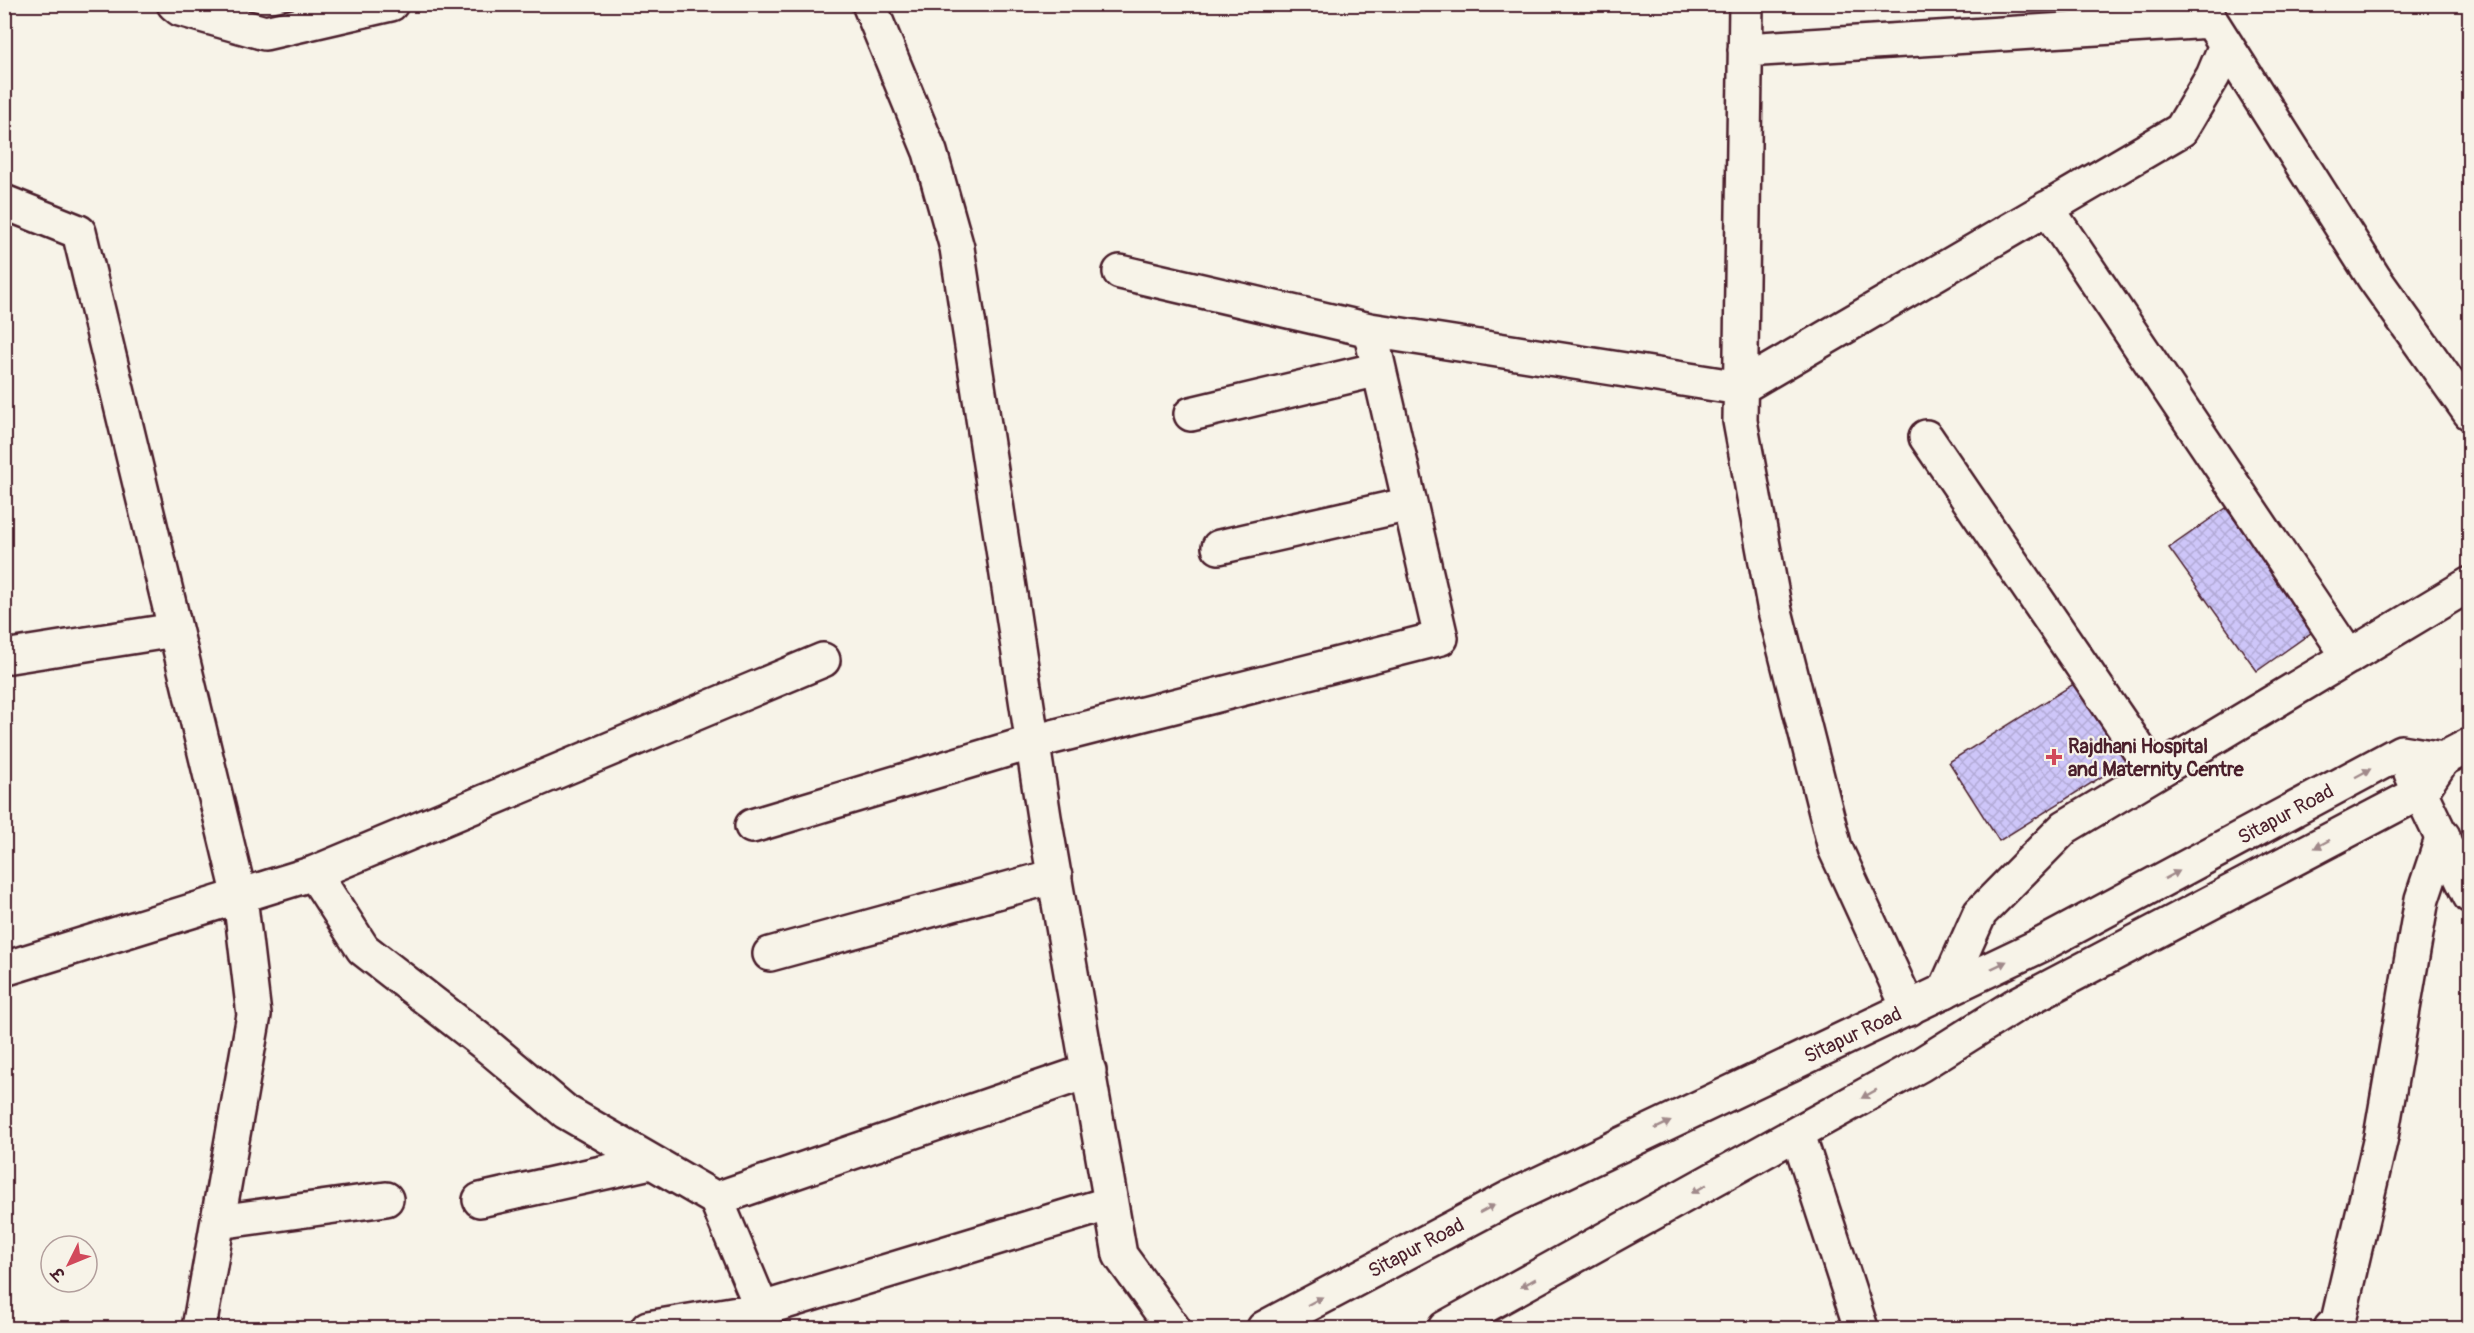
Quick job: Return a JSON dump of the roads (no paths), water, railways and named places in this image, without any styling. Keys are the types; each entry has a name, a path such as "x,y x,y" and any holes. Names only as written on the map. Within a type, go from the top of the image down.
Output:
{"street":[{"path":"174,4 180,9 265,33 391,4"},
{"path":"869,4 930,152 957,248 1033,742 1120,1255 1173,1329"},
{"path":"1746,4 1740,421 1775,612 1836,848 1909,1009"},
{"path":"1745,50 2211,21 2374,278 2469,413"},
{"path":"1120,272 1370,330 1740,388 2181,130 2213,76 2226,45"},
{"path":"4,202 79,232 240,897 254,1015 199,1329"},
{"path":"2047,208 2349,657"},
{"path":"752,826 1033,742 1441,638 1370,330"},
{"path":"1191,414 1379,369"},
{"path":"1926,437 2155,773"},
{"path":"1219,547 1410,504"},
{"path":"1945,991 1980,913 2066,827 2469,584"},
{"path":"4,657 175,630"},
{"path":"4,969 314,873 823,660"},
{"path":"2456,752 2401,752 2443,836 2469,896"},
{"name":"Sitapur Road","path":"1263,1329 1509,1198 2041,945 2401,752"},
{"path":"1445,1329 1920,1065 2014,1006 2421,792 2456,752"},
{"path":"2331,1329 2338,1321 2381,1137 2422,899 2443,836"},
{"path":"314,873 363,949 484,1043 566,1112 716,1199 764,1319"},
{"path":"770,954 1055,876"},
{"path":"716,1199 1089,1071"},
{"path":"1798,1134 1862,1329"},
{"path":"480,1200 651,1162"},
{"path":"218,1222 386,1199"},
{"path":"648,1329 764,1319 1111,1203"}],"place":[{"name":"Rajdhani Hospital and Maternity Centre","path":"2054,757"}]}
